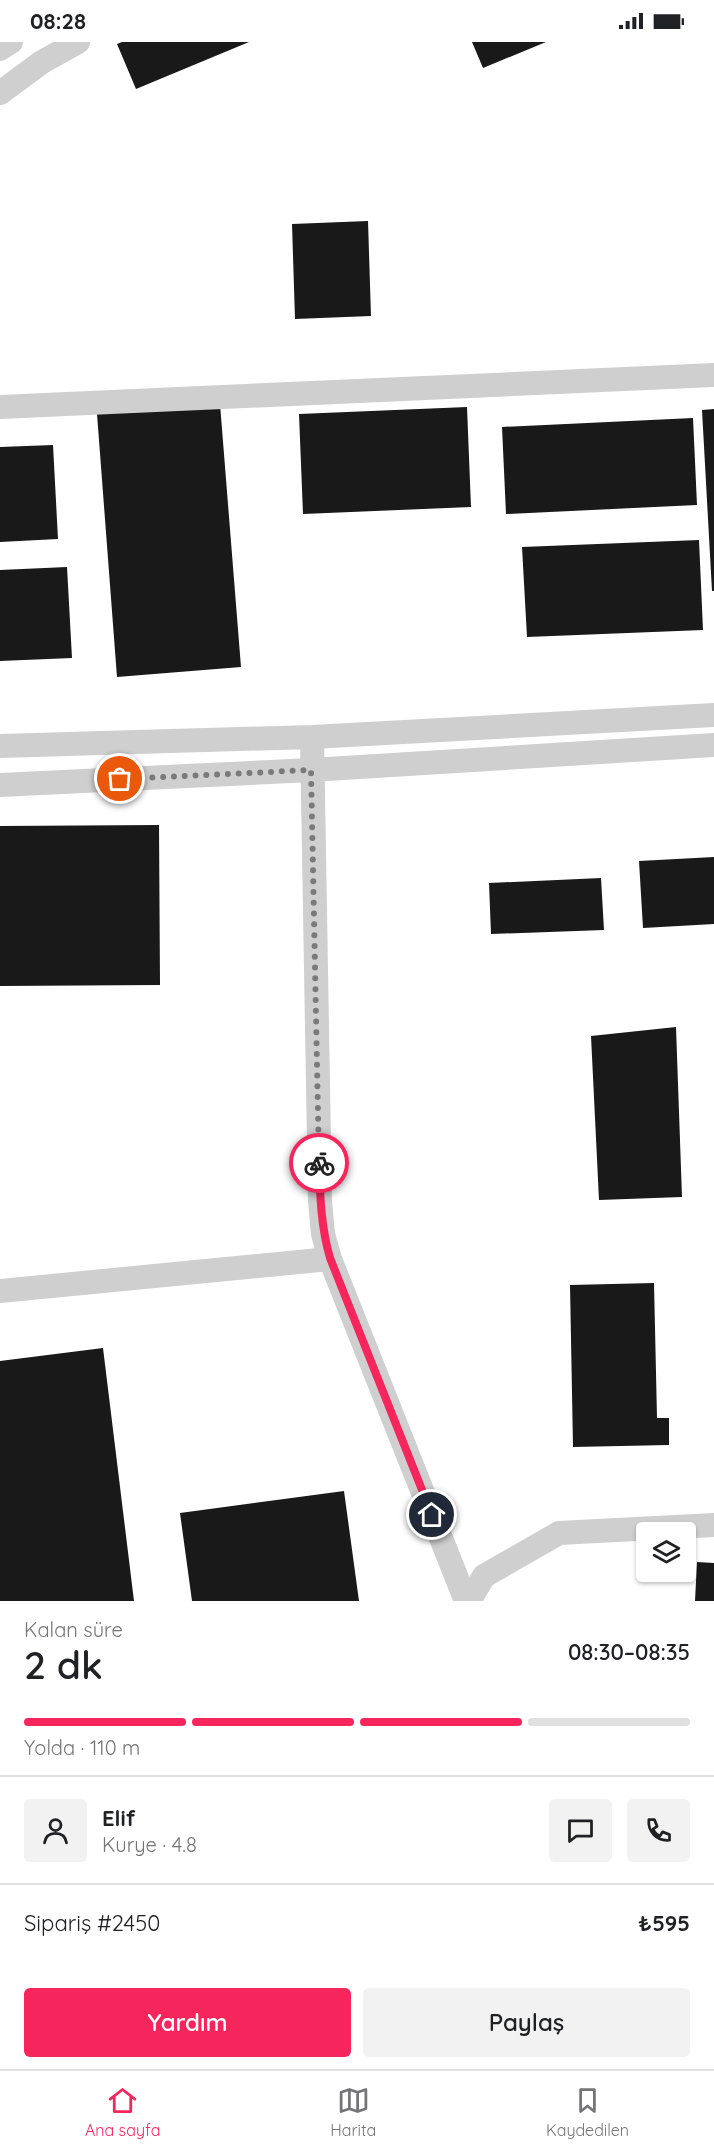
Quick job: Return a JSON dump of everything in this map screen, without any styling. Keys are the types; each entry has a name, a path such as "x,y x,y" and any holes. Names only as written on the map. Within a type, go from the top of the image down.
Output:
{"lane":[{"path":"0,49 11,42"},
{"path":"0,93 42,62 78,42"},
{"path":"0,407 714,375"},
{"path":"0,746 312,737 714,715"},
{"path":"312,737 320,1201 323,1234 330,1258 467,1601"},
{"path":"0,785 311,770 714,745"},
{"path":"0,1291 330,1258"},
{"path":"467,1601 484,1576 559,1533 714,1525"}],"building":[{"path":"122,42 249,42 136,89 117,44"},
{"path":"472,42 546,42 483,68"},
{"path":"368,221 371,316 295,319 292,224"},
{"path":"220,404 241,667 117,677 97,414"},
{"path":"467,407 471,507 303,514 299,414"},
{"path":"714,409 714,591 712,591 702,410"},
{"path":"693,418 697,505 506,514 502,427"},
{"path":"53,445 58,539 0,542 0,447"},
{"path":"699,540 703,630 527,637 522,547"},
{"path":"67,567 72,658 0,661 0,570"},
{"path":"159,825 160,985 0,986 0,826"},
{"path":"714,857 714,924 643,928 639,861"},
{"path":"601,878 604,930 491,934 489,883"},
{"path":"676,1027 682,1197 599,1200 591,1036"},
{"path":"654,1283 657,1418 669,1418 669,1445 573,1447 570,1285"},
{"path":"103,1348 134,1601 0,1601 0,1361"},
{"path":"344,1491 359,1601 192,1601 180,1513"},
{"path":"697,1562 714,1563 714,1601 695,1601"}],"way so far":[{"path":"120,779 311,770 319,1163"}],"route":[{"path":"319,1163 323,1234 330,1258 432,1515"}]}
